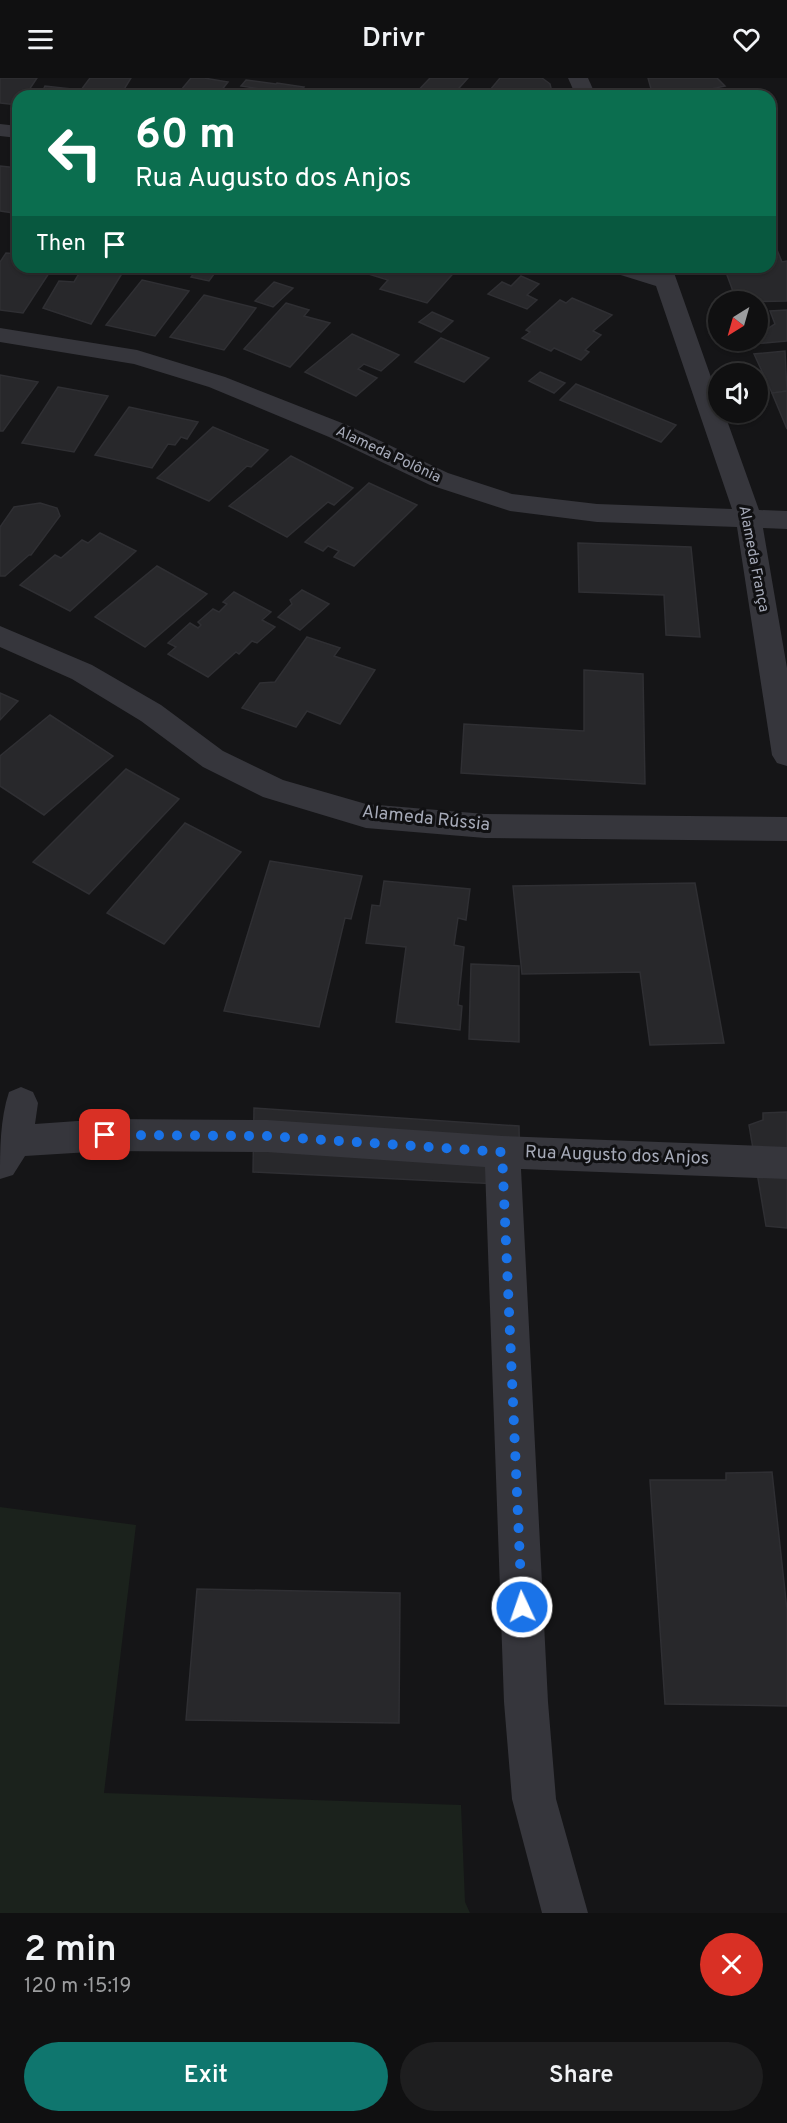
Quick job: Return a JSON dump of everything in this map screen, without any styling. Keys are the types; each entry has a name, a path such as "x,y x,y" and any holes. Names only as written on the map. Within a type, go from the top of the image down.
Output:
{"street":[{"name":"Alameda França","path":"664,274 748,520 787,755"},
{"name":"Alameda Polônia","path":"0,335 137,357 217,382 338,431 439,479 510,502 597,513 787,520"},
{"name":"Alameda Rússia","path":"0,636 82,672 151,713 213,759 274,789 366,816 485,826 787,829"},
{"path":"8,1152 21,1103"},
{"name":"Rua Augusto dos Anjos","path":"8,1152 105,1135 267,1136 502,1152 787,1163"},
{"path":"502,1152 526,1702 534,1799 565,1913"}],"shaded area":[{"path":"0,1507 136,1525 104,1793 461,1805 465,1902 470,1913 0,1913"}],"building":[{"path":"0,78 37,78 29,90 12,90 12,104 0,103"},
{"path":"90,78 131,78 124,90 81,90"},
{"path":"191,78 228,82 222,90 181,90"},
{"path":"430,78 468,78 457,90 419,90"},
{"path":"500,78 542,78 550,84 552,90 490,90"},
{"path":"648,78 717,78 725,86 706,90 651,90"},
{"path":"246,80 304,87 302,90 267,90 241,86"},
{"path":"45,86 81,90 43,90"},
{"path":"0,166 12,167 12,213 0,211"},
{"path":"776,247 782,262 787,261 787,301 768,301 768,291 733,291 726,273 776,273"},
{"path":"6,253 12,254 12,273 49,273 23,313 0,310 0,262"},
{"path":"79,273 122,273 91,324 43,308 59,281 74,282"},
{"path":"194,273 215,273 209,281 191,277"},
{"path":"365,273 454,273 427,303 380,289 388,280"},
{"path":"521,276 539,284 527,295 537,300 527,309 488,294 502,282 511,286"},
{"path":"142,280 189,291 155,336 106,325"},
{"path":"274,282 293,288 273,307 255,301"},
{"path":"204,295 256,308 224,350 170,337"},
{"path":"572,298 612,315 593,331 601,335 585,350 589,352 581,360 554,348 551,351 522,338 530,332 526,330 560,300 566,303"},
{"path":"286,303 309,310 304,316 330,323 290,367 244,349"},
{"path":"787,310 787,341 768,343 768,328 775,324 770,311"},
{"path":"432,312 453,321 441,332 419,322"},
{"path":"352,334 399,355 381,371 364,364 358,369 377,378 356,396 305,372"},
{"path":"441,338 489,358 464,382 415,362"},
{"path":"785,351 787,391 772,393 768,384 768,363 758,363 754,354"},
{"path":"540,372 565,383 554,393 529,381"},
{"path":"0,375 38,382 3,431 0,431"},
{"path":"576,384 676,425 661,442 560,400"},
{"path":"58,387 108,396 74,452 22,443"},
{"path":"787,391 787,429 772,393"},
{"path":"129,407 198,422 187,439 181,437 175,445 168,444 152,468 95,455"},
{"path":"213,427 268,450 209,501 157,478"},
{"path":"291,456 353,488 334,505 328,502 287,537 229,506"},
{"path":"369,483 417,505 354,566 334,557 339,551 328,546 323,551 305,542"},
{"path":"40,503 57,508 60,516 31,555 5,576 0,576 0,527 14,507"},
{"path":"100,533 136,551 70,611 20,585 55,555 61,558 82,540 88,543"},
{"path":"578,543 691,547 700,637 666,635 664,595 579,592"},
{"path":"157,566 207,594 145,647 95,617"},
{"path":"302,590 329,604 300,630 278,617 292,604 290,600"},
{"path":"234,592 271,612 262,620 275,627 257,643 252,641 239,654 236,652 208,677 168,654 176,647 168,643 190,623 198,628 201,625 198,622 213,609 219,612 227,604 223,602"},
{"path":"307,637 340,648 334,656 375,670 340,724 307,711 296,727 242,708 260,683 275,682"},
{"path":"584,670 643,674 645,784 461,773 464,724 584,731"},
{"path":"0,693 18,701 0,720"},
{"path":"50,715 113,756 44,815 0,786 0,756"},
{"path":"126,769 179,799 89,894 33,862"},
{"path":"185,823 241,852 164,944 107,913"},
{"path":"270,861 362,876 351,919 345,918 319,1027 224,1011"},
{"path":"384,881 470,889 466,920 458,918 454,945 464,947 458,1005 462,1006 460,1030 396,1022 406,947 366,943 372,905 380,906"},
{"path":"695,883 724,1043 650,1045 640,972 522,974 513,886"},
{"path":"471,964 519,966 519,1042 469,1039"},
{"path":"254,1108 519,1126 520,1185 253,1172"},
{"path":"787,1112 787,1228 766,1226 749,1125 763,1120 763,1113"},
{"path":"772,1472 787,1610 787,1706 665,1704 650,1480 726,1480 726,1473"},
{"path":"197,1589 400,1593 399,1723 186,1720"}],"route":[{"path":"105,1135 267,1136 502,1152 522,1607"}]}
